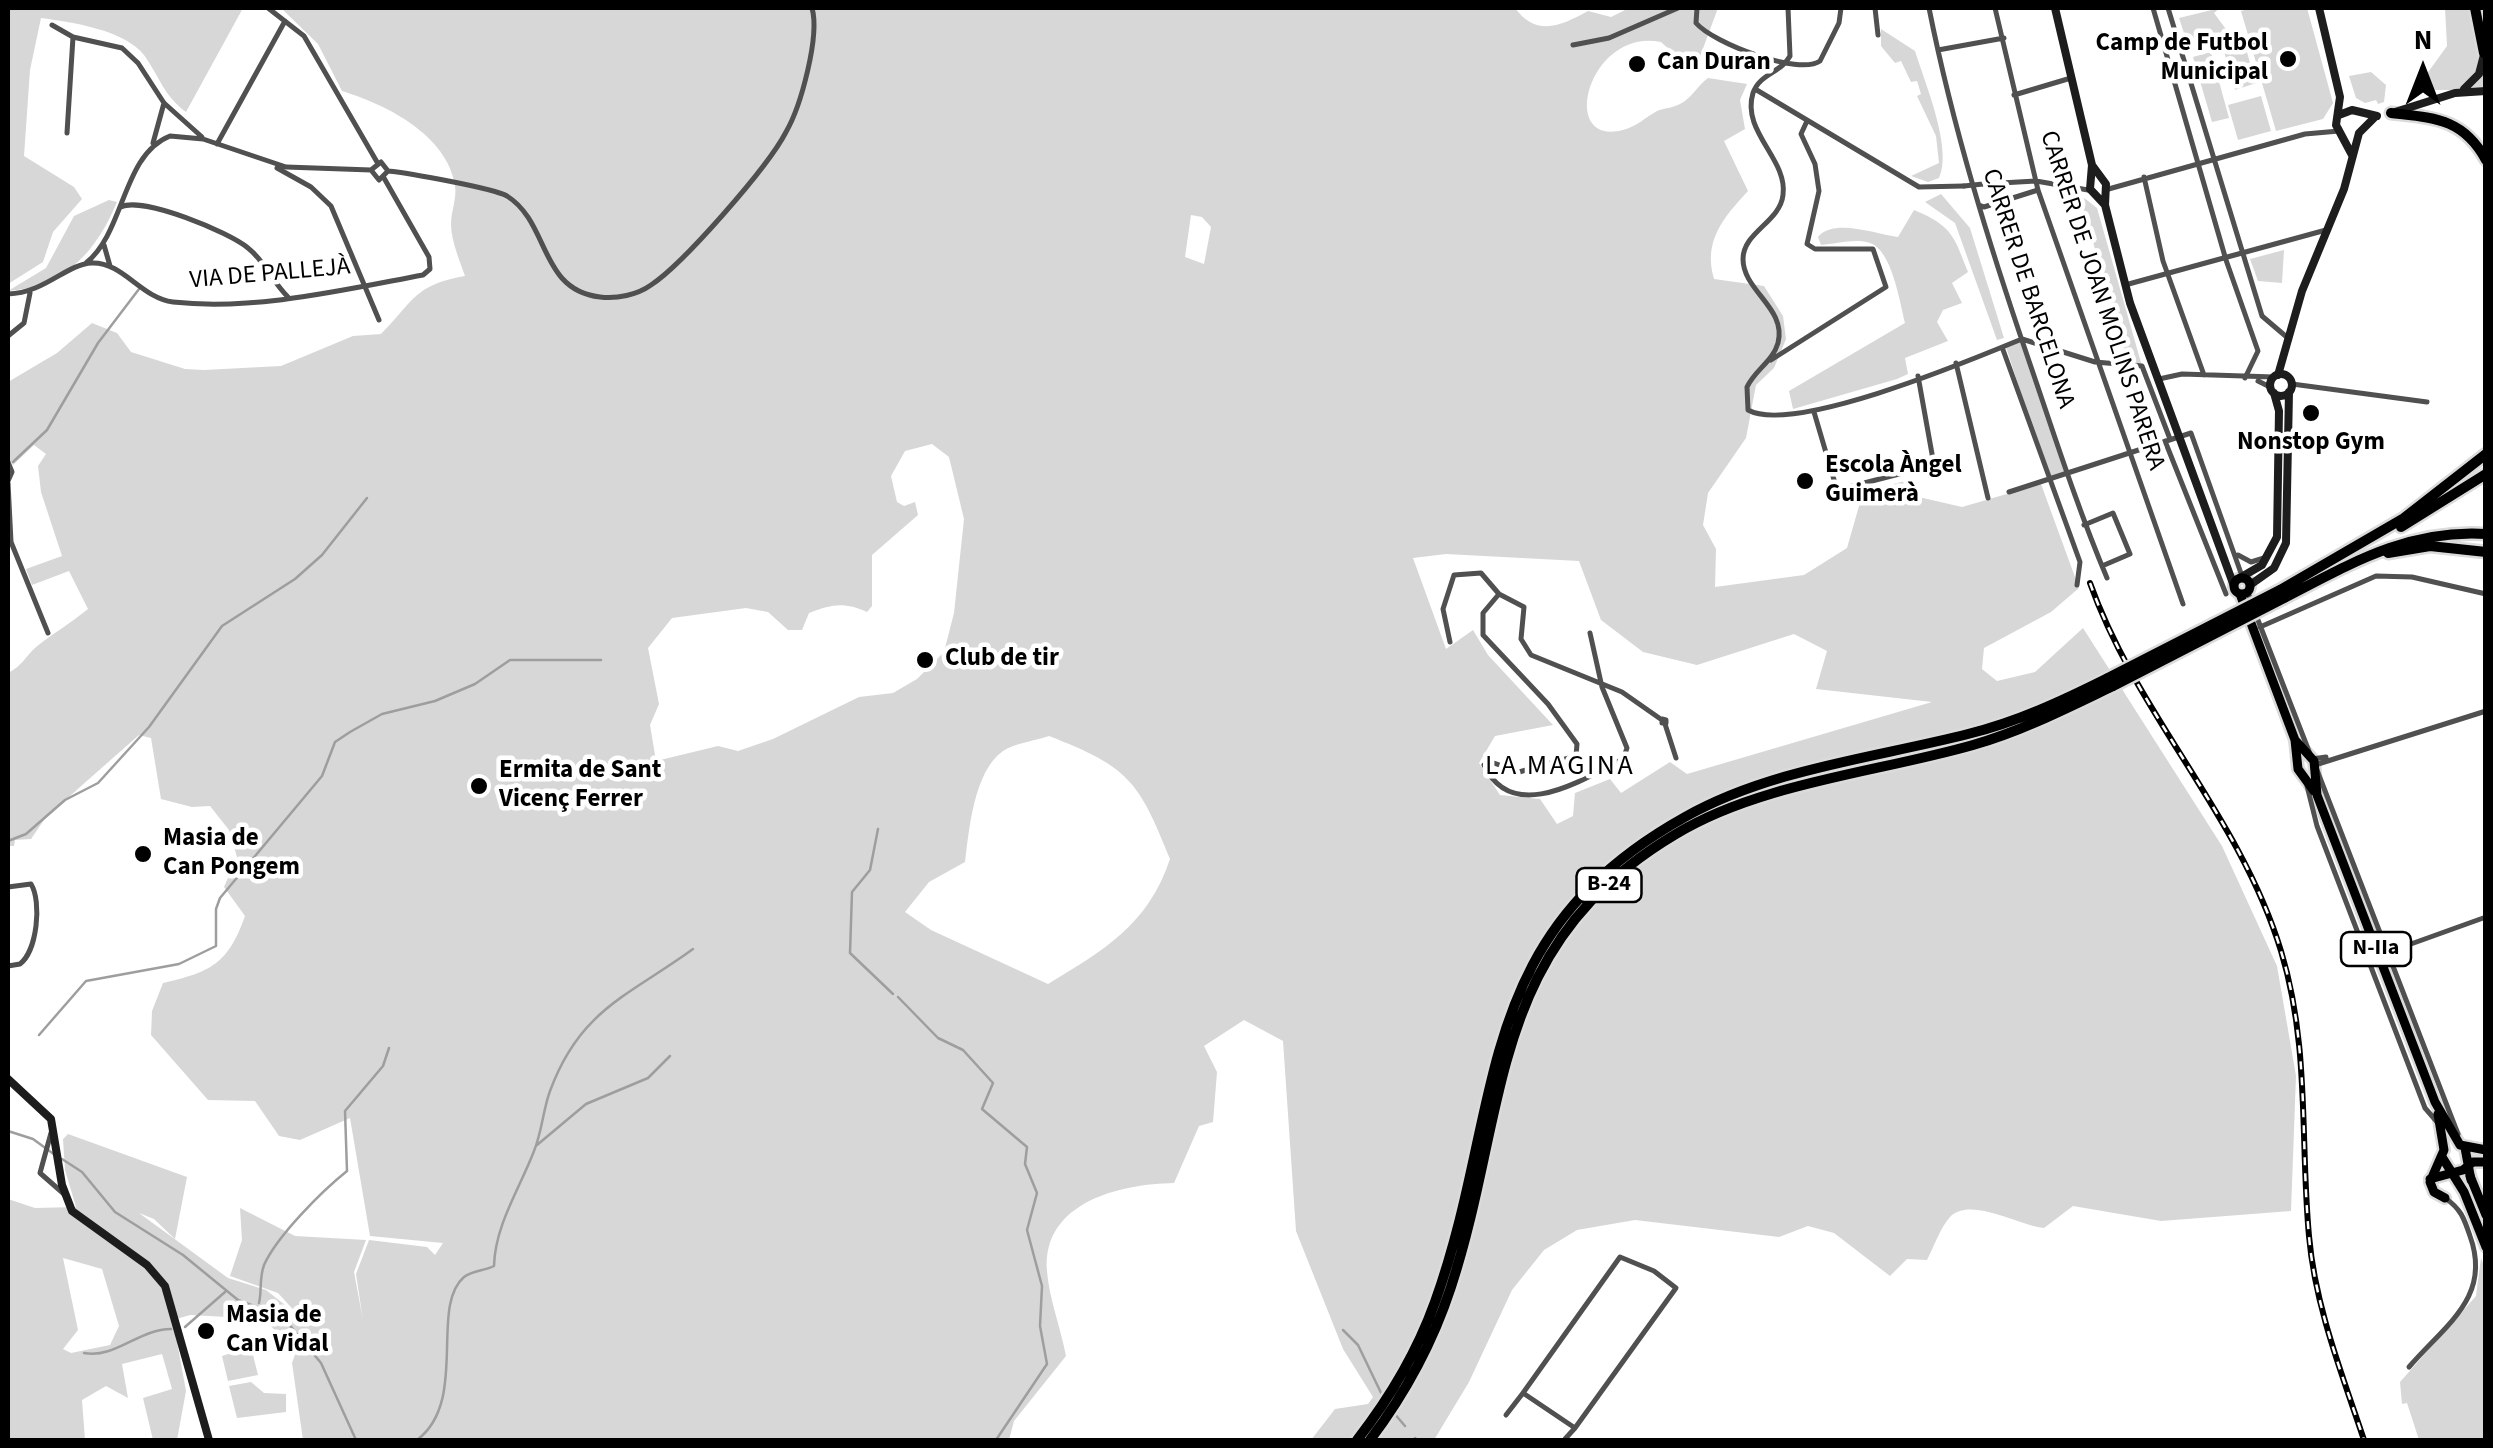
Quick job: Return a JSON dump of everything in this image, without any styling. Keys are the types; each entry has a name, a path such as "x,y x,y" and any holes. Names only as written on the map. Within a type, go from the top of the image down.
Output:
{"highway":[{"path":"2475,8 2485,52"},
{"path":"2391,113 2433,116 2454,123 2474,140 2486,160"},
{"path":"2438,495 2486,445"},
{"path":"2282,594 2438,495 2486,454"},
{"name":"B-24","path":"1357,1440 1371,1433 1404,1381 1442,1278 1490,1072 1514,1002 1547,942 1600,879 1646,840 1722,798 1774,781 2007,723 2110,682 2282,594 2430,512 2486,474"},
{"path":"2318,580 2363,556 2406,541 2446,534 2486,534"},
{"path":"2318,580 2409,548 2486,552"},
{"name":"B-24","path":"2282,594 2318,580"}],"main road":[{"path":"2055,8 2092,165 2125,285 2159,379 2172,439 2240,586"},
{"path":"2318,8 2333,64 2338,118 2352,155"},
{"path":"2455,93 2476,79 2485,52"},
{"path":"2333,64 2358,112 2361,131"},
{"path":"2338,118 2358,112 2376,116 2391,113 2486,87 2482,66"},
{"path":"2240,586 2270,554 2280,512 2279,411 2274,383 2288,352 2295,316 2361,131 2376,116"},
{"path":"2342,134 2361,131"},
{"path":"2240,586 2274,568 2286,543 2288,352"},
{"path":"2274,383 2290,385"},
{"path":"2274,383 2290,385"},
{"name":"N-IIa","path":"2240,586 2435,1102 2447,1174 2486,1247"},
{"path":"8,1079 42,1108 54,1126 53,1143 64,1194 76,1216 147,1265 165,1286 209,1440"},
{"name":"N-IIa","path":"2435,1102 2471,1163 2470,1176 2486,1231"},
{"path":"2445,1198 2434,1192 2430,1179 2443,1154 2463,1146 2485,1149"},
{"path":"2430,1179 2471,1163 2486,1162"},
{"path":"2445,1198 2438,1186 2447,1174"},
{"path":"2470,1176 2486,1214"}],"street":[{"path":"268,8 304,36 378,162 388,171 506,196 526,214 547,261 566,283 602,298 640,292 670,268 773,155 795,114 815,31 812,8"},
{"path":"1572,45 1609,38 1678,8"},
{"path":"1697,8 1696,23 1702,30 1800,68 1820,61 1839,23 1841,8"},
{"path":"1788,8 1791,46 1786,64 1764,76 1755,89 1753,118 1784,192 1779,207 1749,241 1743,262 1748,277 1777,320 1779,339 1772,355 1747,387 1748,410 1758,414 1814,411 1877,394 2022,340 2096,362 2142,366 2260,627 2308,766 2386,947 2463,1146"},
{"path":"1875,8 1878,35"},
{"name":"CARRER DE BARCELONA","path":"1930,8 1978,204 2084,524 2107,578"},
{"name":"CARRER DE JOAN MOLINS PARERA","path":"1995,8 2037,185 2183,604"},
{"path":"2152,8 2226,260 2249,320 2258,357 2245,378"},
{"path":"2168,8 2240,256 2262,316 2278,326 2290,342"},
{"path":"217,144 286,20"},
{"path":"52,25 73,38 122,48 138,64 164,103 204,139"},
{"path":"67,132 73,38"},
{"path":"1938,50 2004,38"},
{"path":"2014,95 2072,78"},
{"path":"1755,89 1919,187 2118,184 2320,131 2338,118"},
{"path":"8,294 30,293 84,264 104,242 153,146 164,103"},
{"path":"1764,364 1886,287 1873,250 1815,248 1807,244 1819,191 1815,164 1801,134 1807,121"},
{"path":"2320,131 2342,134"},
{"path":"153,146 170,136 204,139 270,164 311,186 331,206 378,320"},
{"path":"371,170 378,162"},
{"path":"270,164 371,170"},
{"path":"371,170 376,179 384,178 388,171"},
{"path":"2144,177 2167,274 2204,375"},
{"name":"VIA DE PALLEJÀ","path":"110,266 168,302 288,298 422,275 430,269 419,234 384,178"},
{"path":"132,185 141,202"},
{"path":"1978,204 1984,208 2037,185"},
{"path":"121,207 141,202 246,246 264,262 288,298"},
{"path":"2125,285 2226,260 2328,228"},
{"path":"2314,235 2321,244"},
{"path":"84,264 110,266 104,242"},
{"path":"267,298 277,286"},
{"path":"8,336 24,323 30,293"},
{"path":"2249,320 2262,316"},
{"path":"2278,326 2295,316"},
{"path":"1779,339 1787,346 1796,343"},
{"path":"2002,347 2082,568 2078,585"},
{"path":"1956,363 1988,498"},
{"path":"2159,379 2204,375 2274,383"},
{"path":"1814,411 1837,490 1934,465 1918,376"},
{"path":"2290,385 2427,402"},
{"path":"2009,492 2191,433 2236,552 2240,586"},
{"path":"8,462 12,472 8,482 11,542 48,633"},
{"path":"2084,524 2114,513 2130,554 2102,566"},
{"path":"2236,552 2250,562 2270,554"},
{"path":"1450,642 1444,609 1454,575 1480,573 1498,594 1524,607 1522,638 1531,655 1636,700 1663,722 1676,758"},
{"path":"2260,627 2376,576 2412,577 2486,594"},
{"path":"1498,594 1483,613 1484,635 1548,704 1577,744 1576,756 1519,772 1491,762 1484,764 1496,784 1508,792 1528,796 1578,782 1623,759 1627,748 1602,686 1590,632"},
{"path":"2308,766 2486,710"},
{"path":"2308,766 2317,826 2416,1087 2425,1108 2440,1125"},
{"path":"8,887 31,884 36,898 32,951 20,964 8,966"},
{"path":"2386,947 2397,948 2486,917"},
{"path":"53,1143 43,1156 40,1172 64,1194"},
{"path":"2471,1163 2485,1149"},
{"path":"2409,1366 2476,1284 2478,1265 2462,1214 2445,1198"},
{"path":"1506,1415 1620,1258 1654,1272 1676,1288 1566,1440"},
{"path":"1523,1393 1575,1428"},
{"path":"1560,1418 1566,1440"}],"shaded area":[{"path":"8,8 243,8 186,112 172,99 135,46 97,29 41,18 30,70 24,156 74,187 82,199 53,232 43,262 8,284"},
{"path":"281,8 1515,8 1531,23 1549,26 1588,11 1611,17 1629,8 1718,8 1698,62 1682,61 1661,42 1636,42 1615,52 1600,68 1590,87 1587,106 1591,121 1603,130 1623,130 1657,111 1684,102 1708,78 1747,84 1740,100 1745,129 1724,141 1748,191 1718,231 1711,265 1714,279 1764,286 1783,316 1786,339 1774,368 1756,385 1746,438 1708,493 1703,525 1716,549 1715,587 1804,575 1847,548 1863,492 1905,481 1910,495 1962,507 2041,484 2079,588 2051,612 1984,648 1982,669 1997,681 2035,672 2083,628 2222,846 2277,966 2296,1076 2291,1211 2161,1221 2073,1206 2044,1228 1982,1211 1959,1211 1940,1232 1927,1260 1907,1259 1890,1276 1834,1233 1808,1226 1779,1237 1635,1220 1577,1230 1544,1250 1512,1290 1469,1382 1434,1440 1311,1440 1335,1409 1368,1404 1373,1397 1343,1349 1296,1231 1283,1041 1244,1020 1204,1046 1217,1072 1213,1122 1199,1126 1174,1183 1109,1193 1071,1213 1057,1228 1049,1247 1047,1271 1066,1356 1014,1421 1009,1440 303,1440 292,1363 296,1352 264,1319 190,1315 173,1320 186,1391 177,1440 153,1440 143,1398 172,1389 162,1354 122,1364 128,1398 106,1386 82,1400 85,1440 8,1440 8,1199 35,1208 76,1207 65,1170 63,1139 68,1134 187,1177 175,1239 154,1219 139,1213 228,1278 266,1290 299,1316 278,1293 230,1276 242,1240 240,1208 295,1236 366,1240 354,1272 363,1320 356,1274 369,1240 427,1247 435,1255 443,1243 370,1236 350,1118 300,1140 279,1136 255,1101 208,1100 151,1035 152,1011 163,983 194,975 216,963 232,945 245,916 224,887 237,857 229,830 210,806 192,807 161,799 151,738 139,735 46,817 31,839 15,840 14,846 8,846 8,673 88,609 69,571 32,585 26,569 62,556 41,492 38,466 46,454 34,445 13,465 8,458 8,382 57,353 92,323 117,333 131,352 185,369 281,366 353,336 381,334 425,290 465,276 451,230 455,186 440,151 395,113 342,91 318,44","holes":["1191,215 1202,217 1211,227 1204,264 1185,257","932,444 949,457 964,519 954,613 944,652 917,679 893,693 859,697 773,739 738,751 718,746 656,761 650,725 659,704 648,648 672,618 746,608 768,612 788,630 802,630 809,613 825,608 838,605 867,612 872,606 872,555 918,515 915,502 904,506 897,502 891,476 905,451","1446,554 1579,561 1601,620 1643,652 1697,665 1794,634 1827,651 1816,689 1932,702 1687,774 1670,762 1621,793 1610,779 1575,793 1573,816 1557,824 1540,799 1500,795 1479,763 1495,736 1553,725 1488,655 1473,630 1446,649 1413,558","1049,736 1114,768 1139,794 1170,859 1150,902 1122,934 1048,984 931,930 905,912 929,882 965,862 975,802 985,772 1003,751","63,1258 102,1269 119,1326 110,1345 71,1353 63,1349 78,1330"]},
{"path":"2220,8 2214,13 2231,36 2188,45 2179,18"},
{"name":"Camp de Futbol Municipal","path":"2307,8 2333,103 2323,119 2276,131 2241,11"},
{"path":"2445,8 2485,8 2485,90 2424,90 2421,82 2447,46"},
{"path":"1881,29 1915,51 1931,98 1943,150 1939,178 1928,182 1911,176 1939,163 1936,136 1917,96 1921,94 1917,81 1911,82 1901,61 1895,63 1881,46"},
{"path":"2244,42 2256,83 2235,90 2223,48"},
{"path":"2211,52 2229,118 2212,122 2193,57"},
{"path":"2371,72 2386,85 2384,102 2378,104 2376,100 2365,103 2356,98 2349,76"},
{"path":"2261,96 2271,131 2238,140 2228,105"},
{"path":"1941,194 1970,228 2004,338 1997,340 1955,223 1925,202"},
{"path":"2079,194 2097,208 2142,366 2129,366"},
{"path":"109,200 117,202 109,219 77,263 47,282 8,291 46,268 74,216"},
{"path":"1914,210 1945,227 1968,272 1952,283 1962,303 1943,310 1937,322 1948,341 1905,358 1908,374 1897,379 1793,409 1789,391 1905,323 1894,278 1878,248 1858,241 1821,245 1818,237 1825,231 1844,228 1898,237"},
{"path":"2284,250 2282,283 2258,281 2250,259"},
{"path":"2021,341 2067,473 2049,480 2006,347"},
{"path":"2481,1258 2486,1271 2485,1440 2419,1440 2407,1403 2402,1404 2400,1382 2476,1296"},
{"path":"251,1347 258,1375 228,1381 222,1356"},
{"path":"251,1382 264,1393 286,1394 286,1412 237,1418 229,1386"}],"waterway":[{"path":"13,462 47,430 98,343 139,289"},
{"path":"8,841 26,834 65,800 98,783 149,727 222,626 295,579 322,555 367,498"},
{"path":"39,1035 86,981 179,964 216,946 216,909 220,898 322,776 335,742 382,714 435,701 475,684 510,660 601,660"},
{"path":"878,829 870,870 852,892 850,953 893,994"},
{"path":"417,1440 433,1423 441,1402 454,1291 464,1277 494,1266 503,1221 537,1144 548,1098 562,1063 576,1041 609,1006 693,949"},
{"path":"898,997 938,1038 963,1050 993,1083 982,1109 1027,1147 1025,1164 1037,1193 1027,1230 1042,1286 1040,1326 1047,1364 996,1440"},
{"path":"259,1303 262,1270 270,1253 301,1215 347,1171 345,1111 383,1066 389,1048"},
{"path":"537,1145 586,1104 648,1078 670,1056"},
{"path":"8,1131 33,1139 55,1155"},
{"path":"62,1159 82,1172 115,1212 183,1255 238,1300 283,1317 321,1363 356,1440"},
{"path":"185,1327 225,1292"},
{"path":"84,1353 106,1352 159,1330 171,1329"},
{"path":"1343,1330 1358,1345 1383,1397"},
{"path":"1393,1412 1405,1426"}],"railway":[{"path":"2090,583 2134,677 2240,855 2281,951 2300,1057 2312,1262 2330,1340 2364,1440"}],"place":[{"name":"Camp de Futbol Municipal","path":"2288,59"},
{"name":"Can Duran","path":"1637,64"},
{"name":"Nonstop Gym","path":"2311,413"},
{"name":"Escola Àngel Guimerà","path":"1805,481"},
{"name":"Club de tir","path":"925,660"},
{"name":"Ermita de Sant Vicenç Ferrer","path":"479,786"},
{"name":"Masia de Can Pongem","path":"143,854"},
{"name":"Masia de Can Vidal","path":"206,1331"}],"district":[{"name":"LA MAGINA","path":"1560,768"}]}
